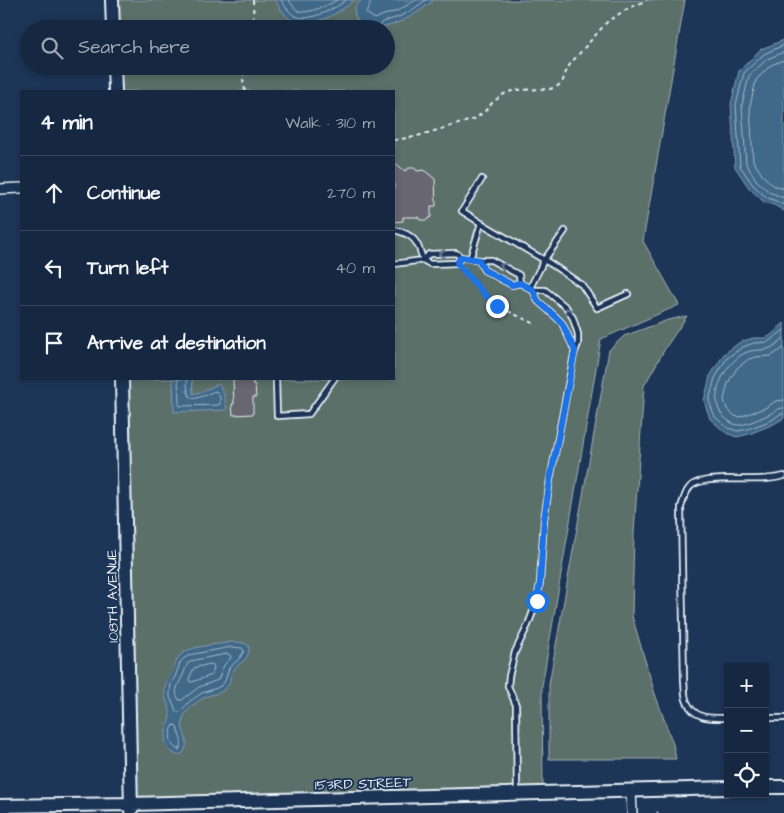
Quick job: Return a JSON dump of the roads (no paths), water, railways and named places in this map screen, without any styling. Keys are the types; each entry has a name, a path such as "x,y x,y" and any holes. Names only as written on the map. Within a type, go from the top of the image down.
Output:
{"street":[{"path":"112,0 113,20"},
{"path":"114,75 115,90"},
{"path":"0,189 20,188"},
{"name":"108TH AVENUE","path":"122,380 131,809"},
{"path":"769,787 784,787"},
{"name":"153RD STREET","path":"0,806 131,809 724,788"},
{"path":"631,790 632,813"}],"lane":[{"path":"482,179 462,211 582,285 596,308 628,294"},
{"path":"470,259 481,223"},
{"path":"395,230 414,238 420,247 423,260 430,264 457,263 461,257"},
{"path":"531,289 544,260 565,231"},
{"path":"395,264 423,260 429,254 456,253 461,257 470,259 491,260 519,275 520,283"},
{"path":"479,260 484,270 512,285 520,283 531,289 545,290 566,307 573,318 578,334 578,344 575,351 550,480 544,520 537,601 515,652 509,676 508,686 516,705 517,794"},
{"path":"531,289 538,301 562,323 575,351"},
{"path":"276,380 277,416 309,414 333,380"},
{"path":"724,718 700,717 686,701 684,682 681,507 686,492 693,484 708,480 778,478 784,476"},
{"path":"769,718 784,718"}],"water":[{"path":"275,0 354,0 342,9 320,20 292,20"},
{"path":"362,0 434,0 414,15 395,24 395,20 358,20 355,13 357,4"},
{"path":"784,40 784,211 764,202 749,188 735,167 731,104 739,71 761,49"},
{"path":"784,323 784,418 749,434 737,437 726,433 710,419 704,401 710,376 724,354 740,342 753,338 766,338"},
{"path":"173,380 192,380 193,394 219,384 224,395 227,410 174,412"},
{"path":"239,642 249,646 248,654 233,671 229,684 224,690 201,699 186,713 182,726 186,748 182,754 174,754 168,747 165,737 170,712 165,691 177,660 183,653 193,648"}]}
